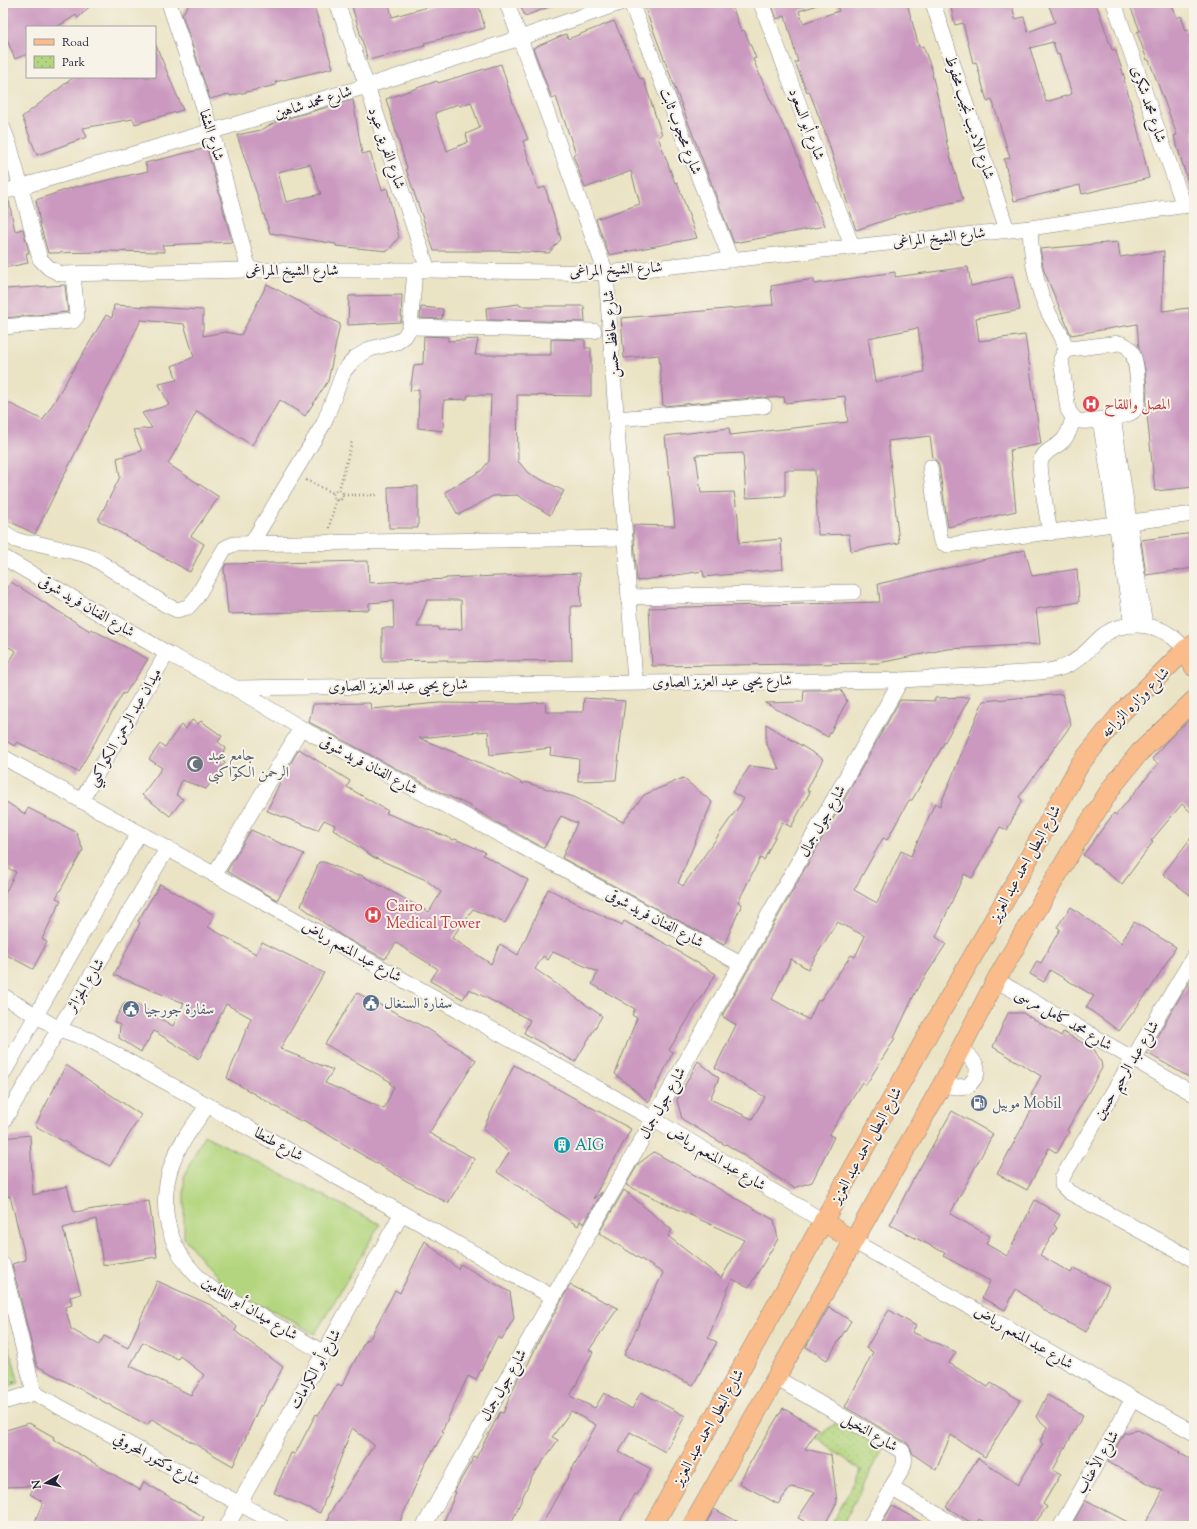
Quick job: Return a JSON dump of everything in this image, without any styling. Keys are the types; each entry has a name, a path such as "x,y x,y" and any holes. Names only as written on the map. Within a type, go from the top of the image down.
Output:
{"main road":[{"path":"1190,647 1194,667"},
{"name":"شارع وزاره الزراعه","path":"1080,764 1122,712 1190,647"},
{"path":"692,1526 942,1085 996,980 1076,843 1112,787 1139,753 1193,699"},
{"name":"شارع البطل احمد عبد العزيز","path":"653,1526 823,1221 1024,867 1080,764"},
{"path":"823,1221 854,1240"}],"street":[{"name":"شارع الشفا","path":"169,3 212,132 249,270"},
{"name":"شارع الفريق عبود","path":"337,3 367,86 422,270"},
{"name":"شارع حافظ حسن","path":"507,3 606,273 635,682"},
{"name":"شارع محمد شاهين","path":"3,192 367,86 520,38 620,3"},
{"name":"شارع محجوب ثابت","path":"631,3 731,260"},
{"name":"شارع أبو السعود","path":"761,3 852,246"},
{"name":"شارع الاديب نجيب محفوظ","path":"933,3 1007,230"},
{"name":"شارع محمد شكرى","path":"1114,3 1189,205"},
{"path":"3,128 6,148 21,187"},
{"name":"شارع الشيخ المراغى","path":"21,187 40,259 49,268 61,274 249,270 422,270 606,273 1030,228 1189,205"},
{"path":"1030,228 1030,250 1036,278 1047,310 1063,337 1066,351"},
{"path":"251,544 324,423 344,371 355,358 370,350 397,342 405,336 410,328 422,270"},
{"path":"3,327 73,321 77,316 74,274"},
{"path":"410,328 594,331"},
{"path":"1119,343 1126,346 1134,356 1138,402 1133,412 1085,422 1080,422 1073,417 1068,410 1061,359 1066,351 1070,349 1119,343"},
{"path":"617,419 764,406"},
{"path":"1050,533 1040,464 1048,450 1058,444 1067,435 1070,430 1073,417"},
{"path":"1107,418 1138,625 1161,629 1190,647"},
{"path":"930,467 940,538 943,543 948,545 1194,514"},
{"path":"3,532 16,540 26,543 36,543 92,557 166,605 177,610 188,607 196,598 225,548 234,544 625,538"},
{"name":"شارع الفنان فريد شوقى","path":"3,557 167,653 235,688 301,728 741,964"},
{"path":"629,597 853,592"},
{"name":"شارع يحيى عبد العزيز الصاوى","path":"235,688 901,680 1040,672 1056,670 1071,664 1084,655 1094,643 1107,633 1121,626 1138,625"},
{"name":"ميدان عبد الرحمن الكواكبي","path":"81,801 167,653"},
{"name":"شارع جول جمال","path":"424,1526 901,680"},
{"path":"214,875 301,728"},
{"name":"شارع عبد المنعم رياض","path":"3,757 653,1119 823,1221"},
{"name":"شارع الجزائر","path":"3,1074 139,833"},
{"name":"شارع الجزائر","path":"3,1122 167,848"},
{"name":"شارع عبد الرحيم حسين","path":"1194,956 1062,1178 1062,1185 1069,1192 1194,1260"},
{"name":"شارع محمد كامل مرسى","path":"996,980 1194,1094"},
{"name":"شارع طنطا","path":"3,996 59,1028 90,1040 553,1297"},
{"path":"942,1085 957,1087 968,1086 976,1079 978,1068 972,1058 961,1049"},
{"name":"شارع ميدان أبو اللثامين","path":"208,1105 191,1128 173,1160 166,1188 166,1217 174,1245 190,1269 211,1288 324,1353"},
{"name":"شارع أبو الكرامات","path":"227,1526 402,1213"},
{"name":"شارع عبد المنعم رياض","path":"854,1240 1194,1433"},
{"path":"3,1265 34,1393 3,1402"},
{"name":"شارع النخيل","path":"776,1378 902,1450 905,1455 904,1464 891,1487 892,1489"},
{"name":"شارع دكتور المحروقي","path":"34,1393 281,1526"},
{"name":"شارع الأعناب","path":"1061,1526 1134,1399"},
{"path":"870,1526 892,1489 957,1526"}],"path":[{"path":"339,490 352,441"},
{"path":"293,474 333,493 332,495 336,500"},
{"path":"333,493 335,490 339,490"},
{"path":"339,490 343,494 378,495"},
{"path":"336,500 342,498 343,494"},
{"path":"325,542 336,500"}],"green space":[{"path":"204,1135 380,1224 315,1334 276,1312 230,1293 184,1238 184,1177"},
{"path":"3,1324 19,1383 3,1388"},
{"path":"841,1419 881,1446 881,1453 842,1526 830,1526 861,1470 816,1438"}],"building":[{"path":"3,3 96,3 88,8 78,18 76,15 59,26 26,26 26,54 15,59 3,30"},
{"path":"190,3 313,3 333,68 275,82 276,85 230,96 229,94 210,99 182,14"},
{"path":"351,3 389,3 392,17 442,3 478,3 485,28 424,43 425,46 368,60"},
{"path":"519,3 557,3 557,4 525,16"},
{"path":"651,3 731,3 741,31 744,30 756,58 753,59 770,99 786,131 787,130 825,226 734,243 644,6"},
{"path":"771,3 816,3 817,5 799,11 803,23 839,11 836,3 907,3 919,47 923,46 933,73 947,145 963,200 894,216 895,217 856,230 825,132 809,91 807,92 795,62 798,62 785,16 777,19"},
{"path":"950,3 1012,3 1015,19 1024,17 1028,32 1055,22 1048,3 1096,3 1112,50 1115,49 1125,79 1124,80 1134,114 1149,178 1082,194 1080,185 1014,201 1004,159 1010,158 992,99 987,101 976,62 973,63 963,23 955,25","holes":["1053,42 1057,55 1059,54 1072,94 1046,102 1030,48"]},
{"path":"1129,3 1171,3 1177,18 1181,16 1186,31 1194,28 1194,192 1191,192 1174,136 1177,135 1149,60 1147,60 1137,32 1140,31"},
{"path":"614,21 640,79 643,78 662,135 658,137 675,183 677,182 697,238 609,255 596,219 640,204 631,171 585,188 573,155 576,154 556,97 552,99 533,48 566,34 568,39"},
{"path":"156,45 183,110 135,124 133,119 83,128 87,137 37,155 22,117 73,78 156,78"},
{"path":"501,64 513,103 528,139 523,141 538,189 545,187 561,239 549,253 434,251 406,169 407,168 386,99 437,81 438,83","holes":["471,102 480,128 466,134 468,142 447,151 435,113 458,104 459,106"]},
{"path":"353,100 362,154 370,152 382,190 387,188 399,237 388,251 336,246 336,244 270,233 237,135 261,130 278,121","holes":["310,164 321,194 286,202 278,172"]},
{"path":"207,148 232,242 162,245 165,252 101,251 102,252 48,253 40,224 36,200 77,186 148,171 145,163"},
{"path":"3,201 9,201 15,231 23,229 29,253 26,253 28,263 3,268"},
{"path":"1118,242 1120,257 1164,251 1162,311 1189,308 1194,336 1194,445 1192,446 1194,459 1194,487 1155,491 1146,405 1147,389 1145,370 1139,348 1137,324 1071,335 1044,271 1040,249"},
{"path":"968,267 971,286 1013,276 1020,310 976,318 979,341 1025,335 1041,444 1010,450 1016,511 948,527 939,466 937,461 933,458 930,436 888,441 899,543 851,551 849,534 818,535 815,470 785,470 785,496 746,498 743,453 696,455 701,493 734,492 738,517 739,543 781,539 783,569 704,577 703,571 637,581 633,525 675,526 665,436 729,428 730,435 848,422 845,396 785,403 784,397 763,397 663,406 659,355 624,358 621,318 773,305 771,286 814,279 814,284 895,272 895,277","holes":["918,328 924,372 875,382 868,338"]},
{"path":"267,284 340,324 328,381 305,416 280,400 252,445 197,411 168,464 219,497 191,536 204,544 190,572 98,520 120,477 117,458 142,451 133,430 152,428 142,413 169,405 159,384 177,380 172,366 194,357 184,324 141,320 35,534 3,518 3,400 43,420 106,315 112,318 114,305 203,310 203,336 225,332 241,335"},
{"path":"65,285 68,312 3,318 6,289"},
{"path":"402,295 401,322 348,325 349,296"},
{"path":"519,304 520,306 584,306 585,322 487,320 486,308"},
{"path":"421,307 443,309 442,319 420,318"},
{"path":"424,336 448,337 448,341 478,339 475,355 551,355 551,339 585,340 585,348 591,348 591,396 517,395 518,461 528,473 564,491 550,515 517,495 493,496 458,515 445,492 481,471 489,461 491,395 468,395 467,399 444,400 443,431 418,428 419,389 410,391 414,365 423,364"},
{"path":"418,486 418,528 389,528 388,487"},
{"path":"1194,533 1194,568 1146,575 1141,540"},
{"path":"1025,550 1032,576 1077,569 1079,602 1036,609 1040,644 947,649 879,663 652,666 649,608 880,602 878,584"},
{"path":"368,561 369,583 446,578 580,573 581,606 571,606 572,660 447,662 447,660 382,661 382,628 394,628 393,601 369,603 369,610 228,614 224,568 226,564","holes":["427,600 461,600 462,629 438,630 438,627 417,627"]},
{"path":"11,582 90,631 91,629 148,659 125,694 123,693 78,772 17,742 14,746 3,739 3,673 16,651 3,644 3,594"},
{"path":"804,690 841,690 847,701 828,737 765,703 803,702"},
{"path":"1062,694 1071,725 1019,797 1022,800 1007,830 1000,827 972,878 964,874 936,937 946,944 917,989 895,1038 866,1085 862,1082 829,1135 834,1137 812,1182 794,1188 726,1144 725,1145 682,1119 677,1100 698,1061 719,1078 710,1099 752,1119 765,1097 715,1068 736,1025 722,1016 900,700 935,701 935,698 970,697 912,800 909,800 887,840 883,838 854,890 877,903 901,851 911,856 935,803 940,806 983,701","holes":["837,922 865,936 855,957 851,955 820,1001 818,1000 809,1020 772,999 791,959 808,969"]},
{"path":"584,698 625,701 616,780 578,781 579,759 550,755 551,748 490,755 488,731 419,738 495,769 524,784 524,782 574,797 623,822 644,795 683,778 712,802 678,883 683,886 744,799 732,792 750,766 780,770 766,743 766,724 823,759 807,790 810,792 791,827 782,822 764,860 760,858 738,902 742,904 724,945 562,858 577,823 561,816 544,848 468,805 440,792 309,722 313,704 370,703 371,709 440,703 520,704 545,702 546,712 583,712"},
{"path":"1194,715 1194,815 1182,804 1151,841 1153,842 1122,884 1083,855 1114,813 1116,815 1158,764 1152,759 1166,742"},
{"path":"192,720 198,724 201,721 222,736 218,742 226,748 219,758 225,763 206,789 182,780 176,795 183,799 170,816 142,795 162,768 149,759 160,744 165,747 181,725 186,729"},
{"path":"299,749 350,781 347,787 388,811 386,813 485,852 483,855 528,880 505,923 473,909 452,938 491,964 500,944 518,955 548,889 622,925 624,921 716,974 669,1050 673,1052 649,1102 615,1074 637,1018 632,1015 635,1009 592,984 598,972 553,952 548,960 543,956 535,969 602,1016 575,1062 524,1033 530,1020 469,989 463,999 430,981 438,969 396,943 385,959 342,936 301,906 319,862 324,862 358,876 359,874 429,912 441,892 426,880 373,857 333,829 335,825 324,820 318,830 267,811 281,780"},
{"path":"3,800 25,814 28,808 76,832 83,850 56,898 61,900 42,939 47,942 33,969 3,953 3,897 16,872 3,866"},
{"path":"251,830 304,854 277,900 227,871"},
{"path":"1194,834 1194,898 1163,874"},
{"path":"160,884 214,915 208,927 256,954 262,942 324,973 280,1049 333,1070 325,1083 384,1109 394,1087 390,1084 391,1082 325,1044 357,993 428,1029 476,1060 429,1133 475,1159 448,1203 405,1180 303,1120 302,1122 227,1078 251,1018 226,1004 199,1059 154,1031 141,1052 119,1038 120,1025 114,1022 124,1003 130,1006 136,1004 173,1026 184,1003 114,975 140,923 138,921"},
{"path":"1071,907 1121,943 1134,922 1176,947 1151,988 1119,1031 1086,1007 1094,996 1050,970 1044,982 1030,974 1037,961 1041,963 1060,929 1057,927"},
{"path":"1194,974 1194,1080 1147,1053"},
{"path":"1008,1013 1023,1013 1061,1036 1063,1032 1094,1049 1101,1062 1102,1068 1067,1130 1069,1132 1057,1153 1049,1148 1027,1190 997,1174 1038,1098 1031,1095 1041,1076 993,1047"},
{"path":"66,1065 141,1115 110,1166 35,1126"},
{"name":"AIG","path":"514,1065 631,1129 593,1199 602,1192 584,1224 580,1221 578,1226 497,1172 509,1153 483,1129"},
{"path":"952,1111 993,1134 950,1214 990,1236 986,1244 1007,1256 1035,1200 1060,1215 1054,1225 1057,1228 1040,1255 1071,1273 1074,1268 1109,1286 1086,1332 1047,1312 1016,1289 1005,1310 982,1298 990,1281 943,1256 945,1253 890,1225 908,1189"},
{"path":"30,1135 33,1195 67,1186 74,1212 149,1201 157,1257 103,1265 96,1219 63,1228 81,1294 70,1297 72,1305 65,1307 71,1329 99,1345 104,1336 128,1348 157,1281 213,1306 237,1327 235,1331 283,1367 262,1406 260,1405 233,1466 152,1419 147,1425 37,1366 12,1264 26,1260 10,1196 3,1198 3,1138","holes":["143,1342 178,1359 180,1356 204,1375 191,1395 130,1366"]},
{"path":"654,1152 774,1220 778,1239 749,1287 732,1279 708,1338 717,1342 693,1385 624,1355 663,1273 599,1233 624,1190 672,1230 668,1236 721,1278 744,1240 626,1185 638,1164"},
{"path":"425,1241 458,1269 460,1264 510,1292 514,1318 502,1339 497,1337 476,1380 468,1376 442,1431 444,1432 424,1466 398,1526 324,1526 330,1517 328,1516 374,1445 352,1428 320,1513 274,1493 291,1453 295,1454 316,1414 318,1415 338,1384 342,1386 366,1339 369,1340 395,1290 400,1293"},
{"path":"570,1285 618,1308 589,1350 593,1352 570,1396 595,1408 604,1393 632,1409 641,1392 685,1416 665,1452 630,1432 619,1452 651,1469 637,1495 635,1494 617,1526 541,1526 596,1425 571,1411 552,1437 558,1440 531,1478 510,1526 442,1526 456,1492 454,1492 474,1457 476,1458 500,1412 503,1413 519,1376 522,1371 524,1372 539,1341"},
{"path":"829,1307 851,1321 827,1360 806,1347"},
{"path":"889,1310 916,1326 912,1332 956,1352 949,1363 988,1387 991,1383 1020,1400 985,1457 951,1435 936,1470 913,1454 907,1443 845,1407 873,1352 866,1348"},
{"path":"1047,1395 1083,1415 1053,1470 1061,1474 1043,1504 1047,1507 1033,1526 991,1526 979,1519 975,1525 946,1507 978,1458 1018,1485 1043,1444 1040,1442 1047,1427 1036,1417"},
{"path":"783,1408 818,1429 805,1449 831,1455 837,1502 824,1526 813,1526 798,1518 815,1492 791,1487 778,1504 739,1483"},
{"path":"29,1423 54,1437 53,1439 140,1490 144,1482 204,1517 199,1526 33,1526 43,1502 30,1494 35,1486 3,1487 3,1431"},
{"path":"1138,1430 1194,1461 1194,1526 1144,1526 1163,1491 1108,1462 1124,1433"},
{"path":"1086,1500 1135,1526 1071,1526"},
{"path":"892,1506 929,1526 880,1526"},
{"path":"714,1509 746,1526 705,1526"}],"place":[{"name":"المصل واللقاح","path":"1091,404"},
{"name":"جامع عبد الرحمن الكواكبى","path":"195,764"},
{"name":"Cairo Medical Tower","path":"373,915"},
{"name":"سفارة السنغال","path":"371,1003"},
{"name":"سفارة جورجيا","path":"131,1009"},
{"name":"موبيل Mobil","path":"979,1103"},
{"name":"AIG","path":"562,1145"}]}
